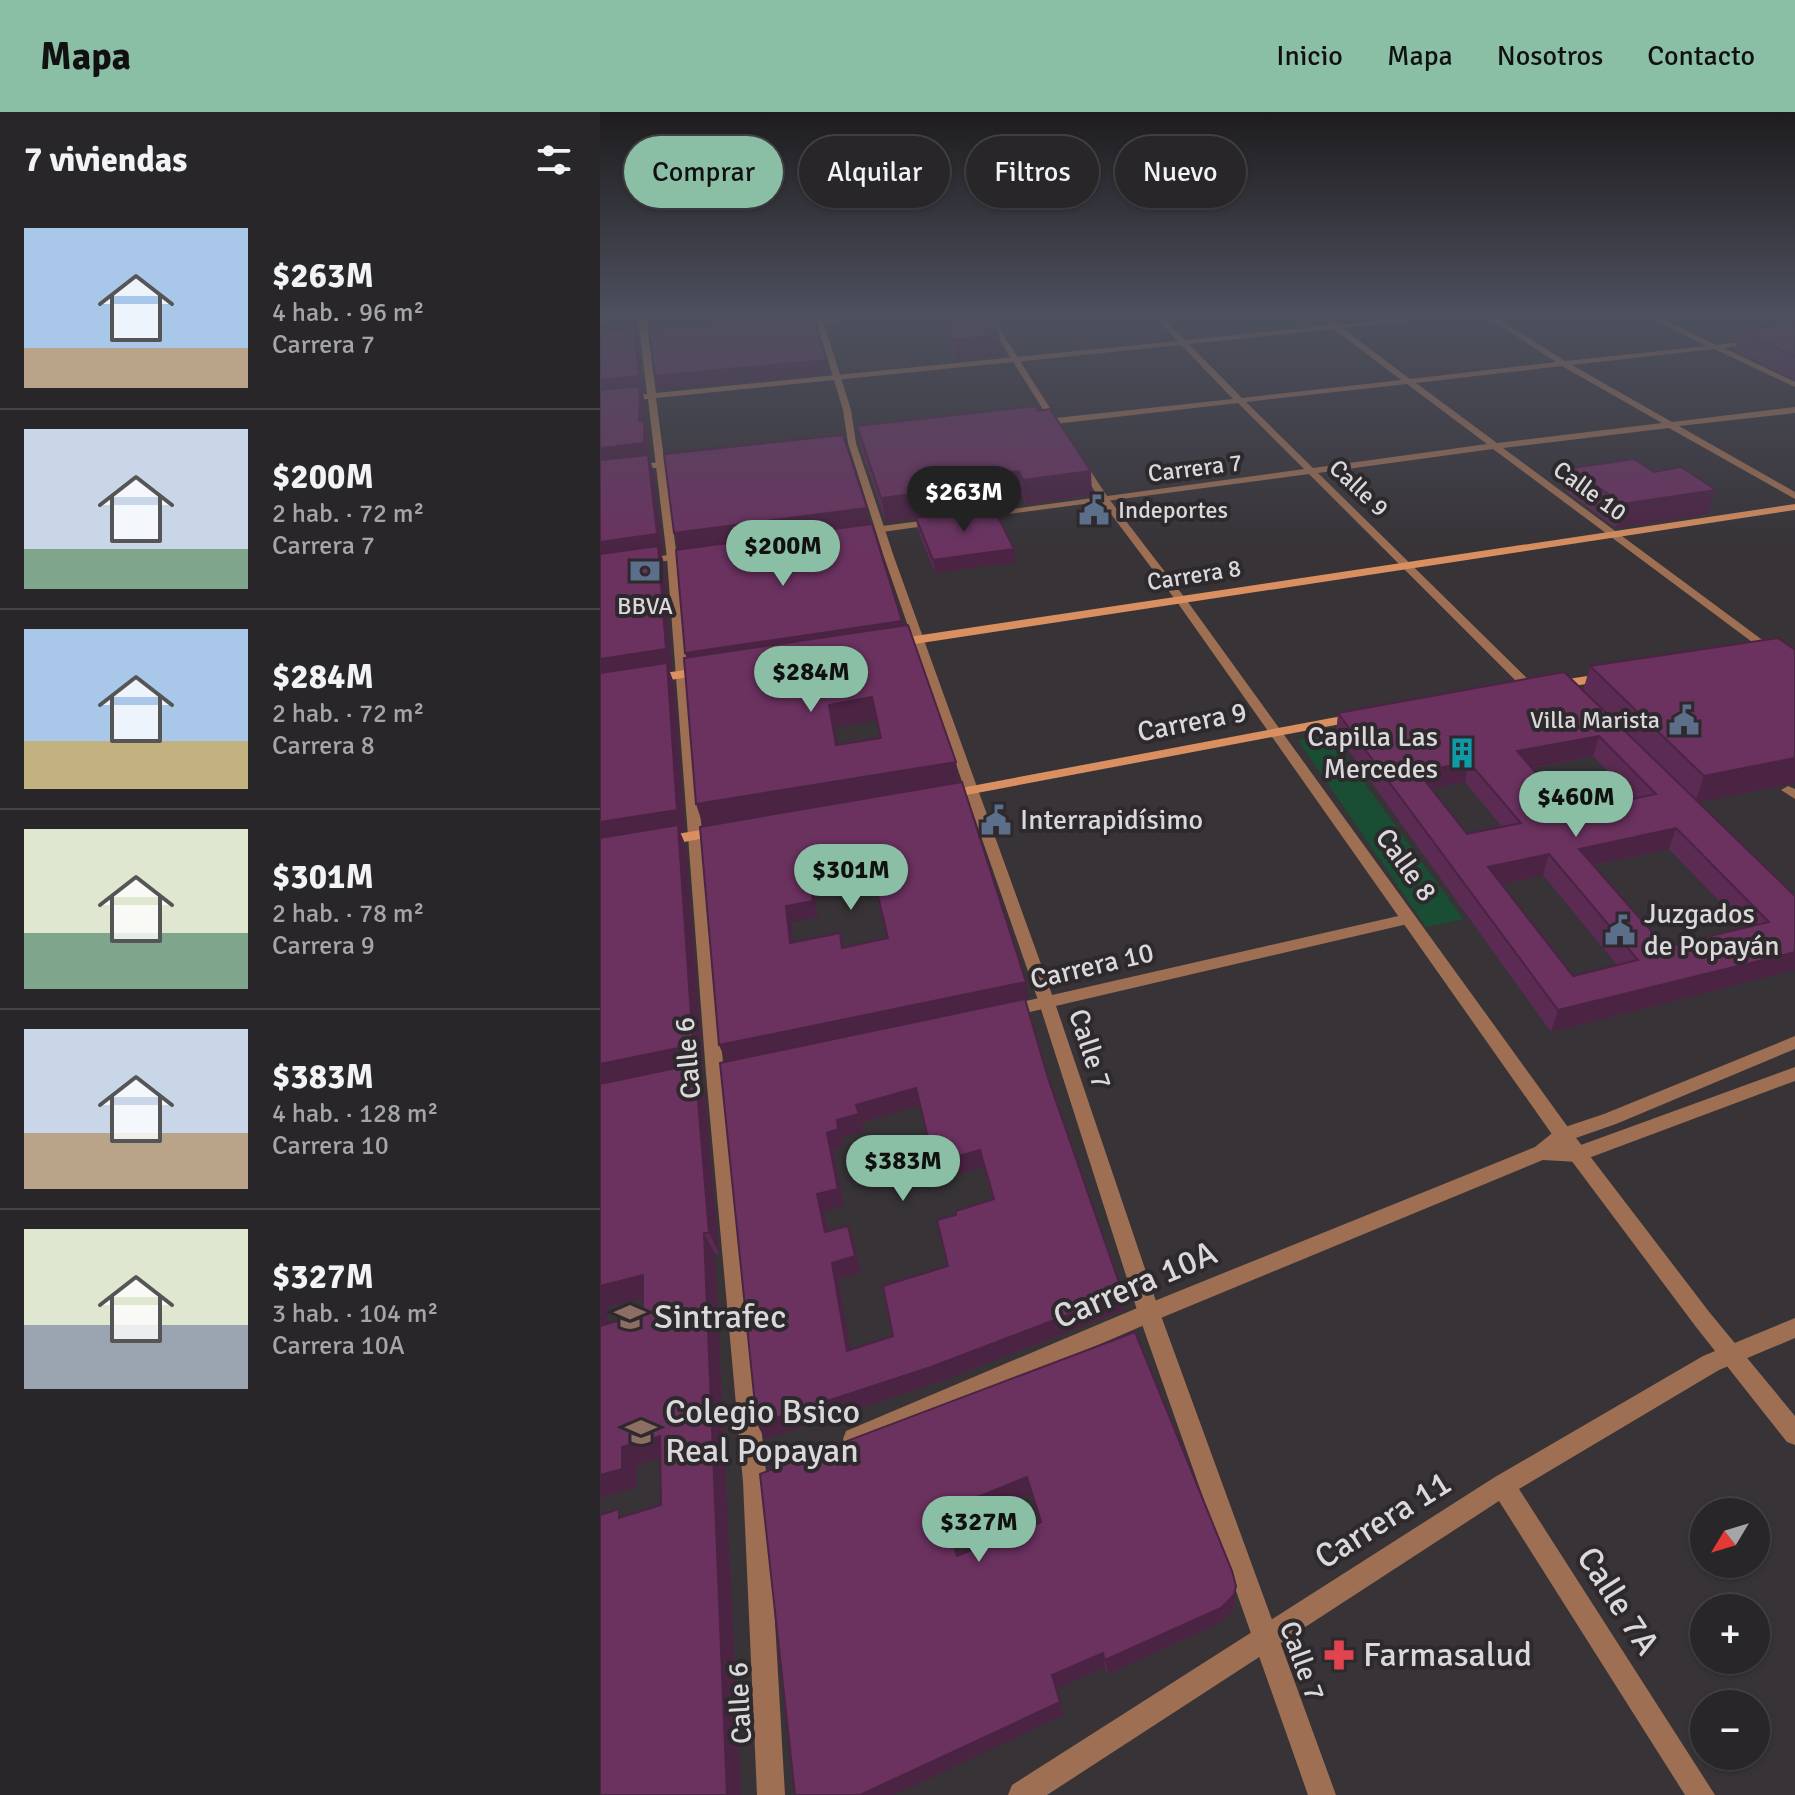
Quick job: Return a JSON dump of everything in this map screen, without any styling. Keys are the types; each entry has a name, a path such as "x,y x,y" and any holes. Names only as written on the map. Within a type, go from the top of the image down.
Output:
{"main road":[{"name":"Carrera 8","path":"888,644 1795,507"},
{"path":"1756,653 1795,647"},
{"path":"641,681 714,669"},
{"path":"1516,691 1568,689 1622,674"},
{"name":"Carrera 9","path":"925,798 1272,731 1379,714"},
{"path":"655,842 727,830"}],"street":[{"name":"Calle 6","path":"652,396 683,674 715,1074 762,1478 771,1795"},
{"path":"600,401 656,396"},
{"name":"Calle 7","path":"843,396 874,530 889,557 920,639 1047,1003 1149,1313 1322,1795"},
{"path":"1038,396 1062,434"},
{"name":"Calle 9","path":"1236,396 1311,473 1409,564 1531,689"},
{"path":"1023,424 1271,396"},
{"name":"Calle 10","path":"1426,396 1795,670"},
{"path":"1620,396 1795,496"},
{"name":"Carrera 7","path":"956,520 1495,446 1795,410"},
{"name":"Calle 8","path":"1071,447 1105,500 1181,600 1563,1135 1795,1434"},
{"path":"600,472 690,462"},
{"path":"874,530 941,522"},
{"path":"600,567 717,552"},
{"name":"Carrera 10","path":"986,1016 1407,919"},
{"name":"Carrera 10A","path":"828,1450 1149,1313 1542,1152 1563,1135 1610,1119 1795,1042"},
{"name":"Carrera 10A","path":"1542,1152 1578,1154 1795,1074"},
{"name":"Carrera 11","path":"1022,1795 1503,1485 1730,1354 1795,1328"},
{"name":"Calle 7A","path":"1503,1485 1701,1795"}],"green space":[{"path":"1329,734 1463,919 1426,927 1298,740"}],"building":[{"path":"600,396 640,396 639,421 644,421 644,443 600,448"},
{"path":"1036,406 1038,411 1050,409 1091,471 1023,480 1019,471 980,476 985,485 881,498 857,426"},
{"path":"843,435 867,508 674,533 664,454"},
{"path":"648,455 657,534 600,542 600,460"},
{"path":"1634,459 1654,472 1681,467 1716,490 1622,504 1572,468"},
{"path":"993,507 1014,549 933,560 916,518"},
{"path":"872,524 902,621 685,653 676,550"},
{"path":"658,546 666,649 600,659 600,554"},
{"path":"908,625 956,762 696,804 684,658","holes":["872,697 881,738 836,745 829,705"]},
{"path":"1778,638 1795,650 1795,758 1704,776 1590,666"},
{"path":"667,663 677,810 600,822 600,673"},
{"path":"1564,672 1795,896 1795,952 1558,1010 1338,713","holes":["1599,736 1656,794 1570,812 1517,751","1469,762 1521,823 1467,834 1418,772","1676,828 1769,922 1665,947 1579,849","1549,854 1638,960 1573,976 1488,867"]},
{"path":"962,782 1026,982 719,1045 700,827","holes":["871,867 888,938 842,948 840,933 790,943 786,906 813,901 810,881"]},
{"path":"678,825 693,1045 600,1064 600,838"},
{"path":"1025,999 1048,1078 1123,1294 931,1367 757,1424 720,1063","holes":["916,1088 934,1163 980,1150 994,1199 937,1220 948,1266 883,1286 893,1336 847,1351 832,1263 855,1256 848,1226 825,1232 817,1194 838,1189 827,1133 838,1129 837,1120 859,1114 856,1105"]},
{"path":"695,1064 709,1233 704,1233 727,1795 600,1795 600,1515 619,1509 619,1518 661,1505 660,1436 622,1447 622,1469 600,1475 600,1326 643,1314 643,1275 600,1286 600,1084"},
{"path":"1135,1332 1232,1571 1236,1586 1234,1595 1221,1608 1105,1660 1103,1653 1052,1675 1060,1702 860,1795 795,1795 760,1474","holes":["1027,1477 1041,1522 957,1556 945,1510"]}],"place":[{"name":"Indeportes","path":"1094,510"},
{"name":"BBVA","path":"645,571"},
{"name":"Villa Marista","path":"1684,720"},
{"name":"Capilla Las Mercedes","path":"1462,753"},
{"name":"Interrapidísimo","path":"996,820"},
{"name":"Juzgados de Popayán","path":"1620,930"},
{"name":"Sintrafec","path":"630,1317"},
{"name":"Colegio Bsico Real Popayan","path":"641,1432"},
{"name":"Farmasalud","path":"1339,1655"}]}
